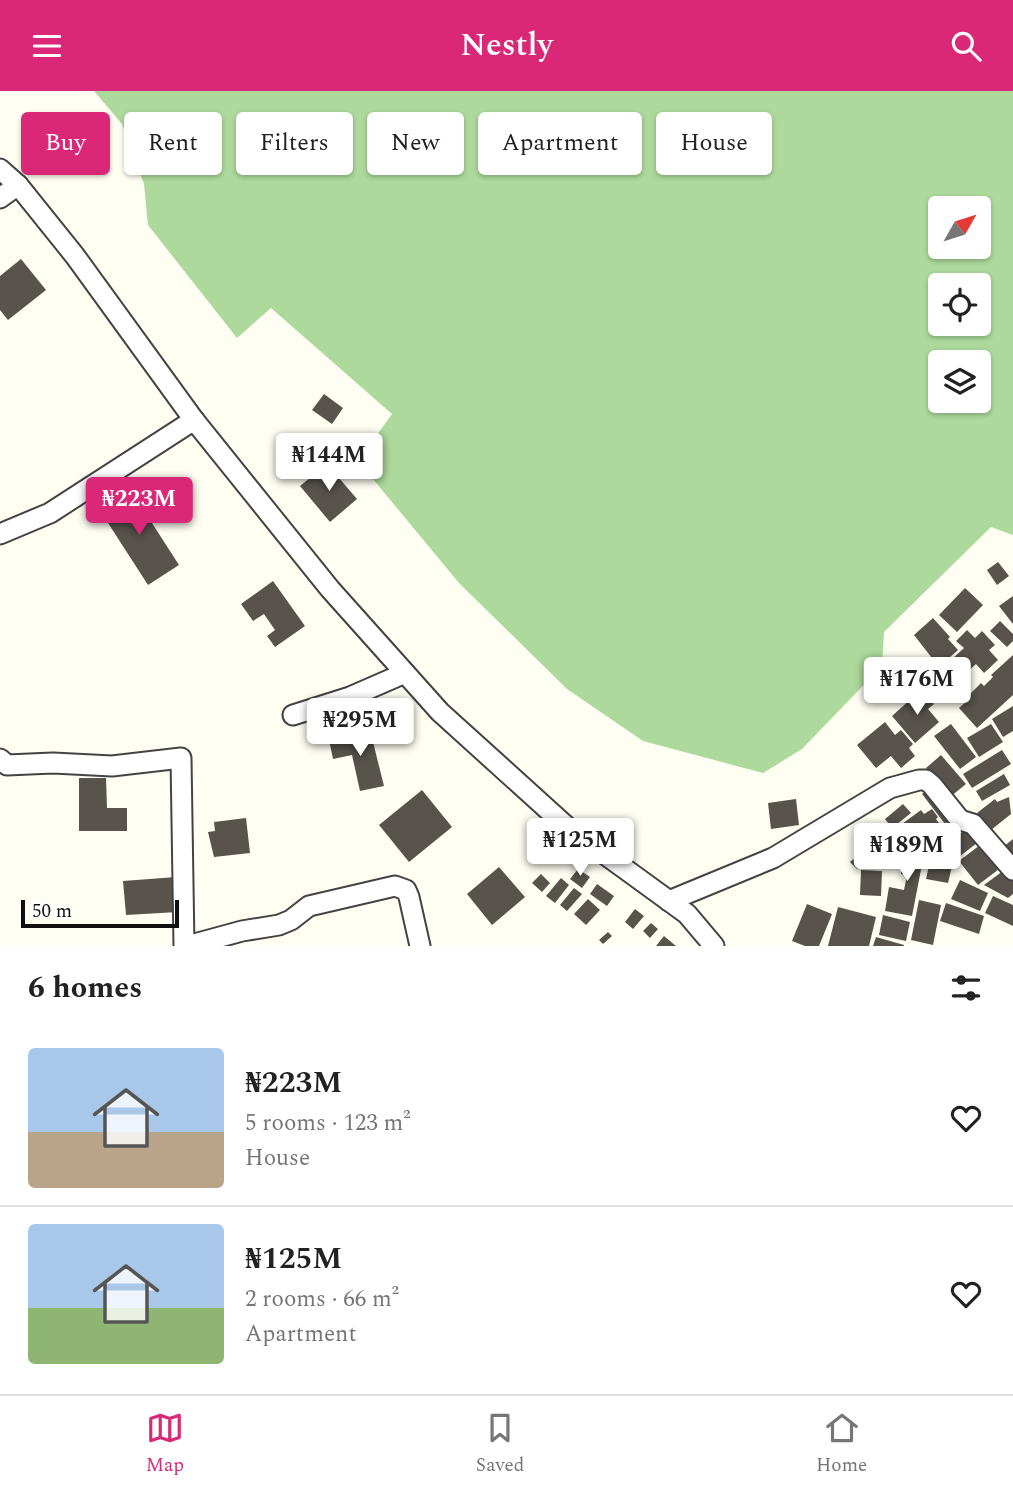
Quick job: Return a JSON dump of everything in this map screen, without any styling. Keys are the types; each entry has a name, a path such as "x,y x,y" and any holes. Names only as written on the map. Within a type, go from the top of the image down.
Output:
{"street":[{"path":"0,169 18,185 75,256 194,420 330,589 440,712 566,826 687,914 714,946"},
{"path":"0,198 18,185"},
{"path":"0,534 50,513 194,420"},
{"path":"293,715 349,697 405,673"},
{"path":"0,759 7,765 53,763 113,766 181,758 186,946 279,925 291,920 309,906 396,886 406,890 409,897 420,946"},
{"path":"669,901 772,858 890,788 919,780 926,780 932,785 960,820 973,824 1013,870"}],"green space":[{"path":"94,91 1013,91 1013,535 991,527 884,632 882,666 802,749 763,773 643,741 567,689 459,583 358,461 392,414 271,308 237,338 148,225 141,175 222,175 222,112 124,112 124,129"}],"building":[{"path":"21,259 46,290 8,320 0,310 0,276"},
{"path":"324,394 343,408 332,424 312,410"},
{"path":"327,464 357,499 330,522 300,486"},
{"path":"130,489 179,565 148,585 99,509"},
{"path":"998,562 1009,576 997,585 987,570"},
{"path":"273,581 305,626 275,647 267,636 275,630 264,614 253,621 241,604"},
{"path":"965,588 983,605 957,632 939,615"},
{"path":"1013,596 1013,624 999,606"},
{"path":"933,618 958,650 939,667 914,635"},
{"path":"1000,621 1013,634 1013,641 1007,647 990,631"},
{"path":"967,630 975,638 982,631 995,645 989,650 998,660 984,673 976,664 967,672 953,658 964,648 956,641"},
{"path":"1013,655 1013,695 977,728 959,708 981,683 984,686 993,677 991,675"},
{"path":"951,662 966,679 939,702 925,685"},
{"path":"922,689 934,704 928,709 939,722 915,743 892,716"},
{"path":"1013,706 1013,731 1003,737 992,719"},
{"path":"885,722 895,735 901,730 913,744 909,748 915,756 901,768 891,756 876,768 857,745"},
{"path":"951,724 976,757 960,769 934,736"},
{"path":"991,724 1003,742 979,757 967,738"},
{"path":"370,730 384,786 360,791 352,755 333,759 329,740"},
{"path":"1002,750 1011,764 972,788 963,774"},
{"path":"941,755 966,784 950,797 926,768"},
{"path":"1004,774 1010,785 982,801 976,791"},
{"path":"79,778 106,778 107,808 127,808 127,831 79,831"},
{"path":"929,789 953,817 945,824 922,794"},
{"path":"422,790 452,827 409,862 379,825"},
{"path":"1009,797 1011,814 991,830 977,813 995,799 997,802"},
{"path":"796,799 799,825 771,829 768,803"},
{"path":"903,804 911,813 892,828 885,819"},
{"path":"932,809 945,832 934,841 924,827 892,851 883,838 921,810 924,814"},
{"path":"246,818 250,853 214,857 208,832 215,831 214,822"},
{"path":"970,826 981,840 951,863 940,850"},
{"path":"1013,839 1013,859 1003,847"},
{"path":"984,842 1003,866 978,885 959,861"},
{"path":"871,844 877,851 857,869 850,862"},
{"path":"906,845 925,849 912,916 885,911 889,887 904,890 907,875 901,874"},
{"path":"930,861 952,866 948,883 926,879"},
{"path":"499,867 525,897 492,925 467,894"},
{"path":"1007,868 1013,876 1013,894 1008,898 984,885"},
{"path":"578,869 590,877 582,888 570,879"},
{"path":"861,870 882,871 881,896 860,895"},
{"path":"541,874 550,883 542,892 532,883"},
{"path":"176,877 178,912 126,915 123,881"},
{"path":"561,878 569,885 555,903 546,896"},
{"path":"960,880 988,893 980,911 951,899"},
{"path":"597,884 614,896 607,906 590,894"},
{"path":"574,888 582,894 567,911 560,905"},
{"path":"993,896 1013,905 1013,926 985,913"},
{"path":"588,899 600,910 586,925 574,914"},
{"path":"919,900 941,905 933,945 911,940"},
{"path":"946,903 984,916 979,934 940,921"},
{"path":"807,904 832,914 819,946 805,946 792,941"},
{"path":"838,907 876,917 869,946 828,946"},
{"path":"635,909 644,916 633,929 625,922"},
{"path":"883,915 910,922 906,941 879,935"},
{"path":"651,923 658,929 650,938 643,931"},
{"path":"608,932 612,936 603,944 599,940"},
{"path":"664,936 676,946 656,946"},
{"path":"876,937 904,945 904,946 873,946"}]}
